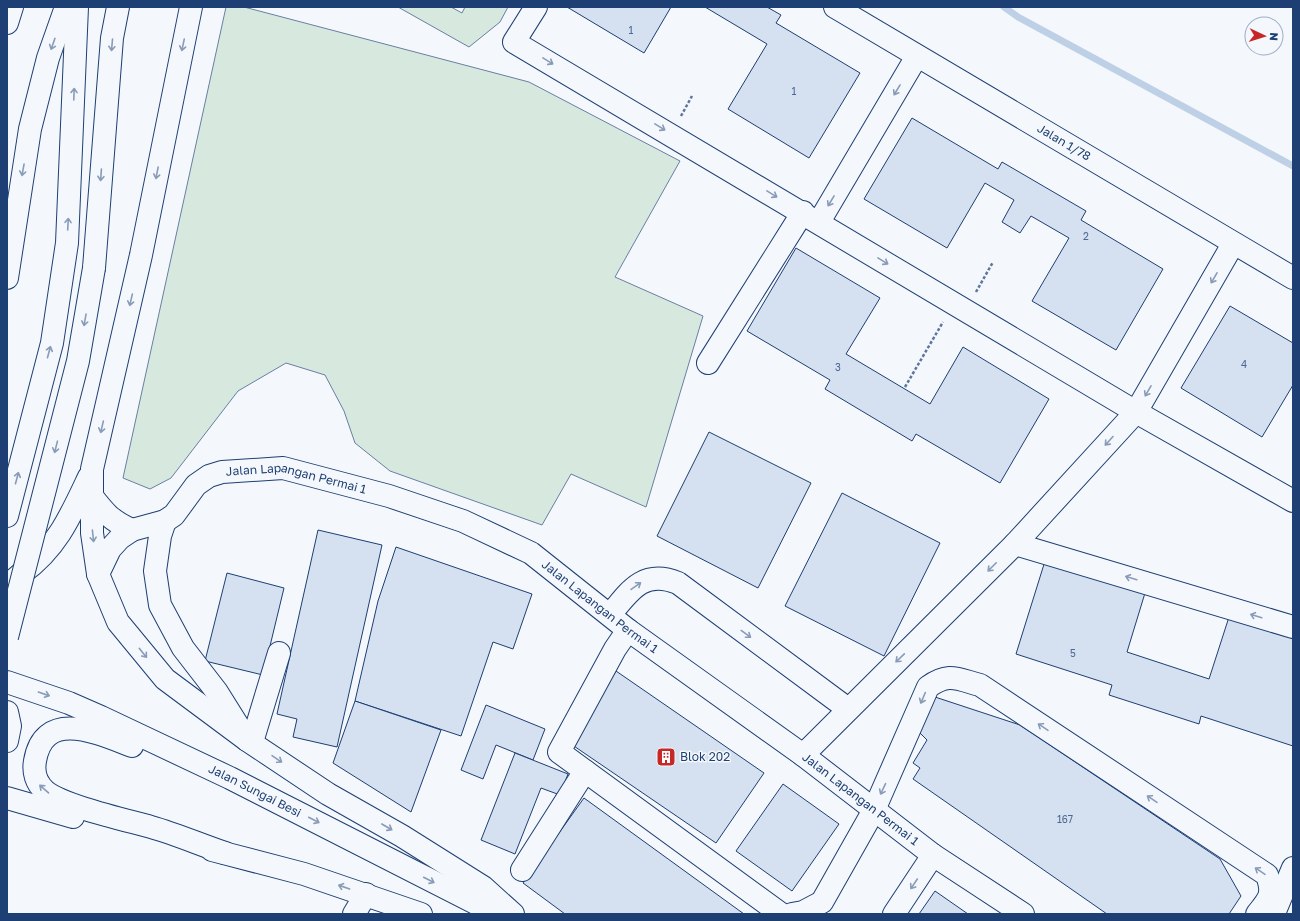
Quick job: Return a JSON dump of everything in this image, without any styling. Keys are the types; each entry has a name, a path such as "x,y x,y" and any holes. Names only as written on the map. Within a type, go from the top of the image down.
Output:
{"main road":[{"path":"7,23 12,7"},
{"path":"7,278 30,129 48,58 66,7"},
{"path":"7,516 52,343 67,243 77,7"},
{"path":"7,637 78,361 94,268 112,38 118,7"},
{"path":"191,7 141,255 92,469 92,533 98,574 118,622 165,679 250,741 328,794 402,836 483,887 513,914"},
{"path":"536,7 514,42 811,217 1136,412 1293,501"},
{"name":"Jalan 1/78","path":"835,7 1233,244 1293,278"},
{"path":"708,363 811,217 917,56"},
{"path":"803,756 848,709 1015,544 1136,412 1233,244"},
{"name":"Jalan Lapangan Permai 1","path":"132,530 165,521 174,515 196,485 209,476 222,472 283,468 388,496 463,521 531,553 628,630 803,756 933,855 1023,914"},
{"path":"7,584 29,568 48,550 66,526 92,469"},
{"path":"91,495 108,518 119,525 132,530 110,549 98,574"},
{"path":"165,521 160,536 155,571 160,605 183,648 217,692 250,741"},
{"path":"1015,544 1293,627"},
{"path":"610,615 637,584 651,579 665,578 678,583 848,709"},
{"path":"628,630 615,649 559,752 781,914"},
{"path":"250,741 279,653"},
{"path":"792,914 803,912 822,902 874,810 928,687 941,678 954,678 980,685 1267,875 1271,885 1270,897 1256,914"},
{"name":"Jalan Sungai Besi","path":"7,682 69,703 101,717 261,794 497,914"},
{"path":"7,712 10,726 7,740"},
{"path":"225,853 153,828 56,798 39,785 35,774 36,756 42,742 61,728 90,730 261,794"},
{"path":"522,870 585,771"},
{"path":"14,804 140,835 225,853 304,874 369,902 421,914"},
{"path":"894,914 933,855"},
{"path":"1274,914 1293,868"},
{"path":"354,914 369,902"}],"path":[{"path":"905,387 993,262"}],"shaded area":[{"path":"226,7 244,7 529,82 680,161 615,277 703,316 646,507 571,474 542,525 390,471 355,443 344,411 325,375 286,363 238,391 171,478 150,489 123,478"},
{"path":"398,7 451,7 462,13 465,7 508,7 500,22 469,47"}],"building":[{"path":"567,7 671,7 644,53"},
{"path":"705,7 767,7 781,15 776,23 860,73 809,158 728,109 767,44"},
{"path":"912,118 998,169 1002,162 1086,211 1081,220 1163,269 1116,350 1032,301 1069,238 1031,216 1020,233 1002,222 1014,200 985,183 947,248 864,199"},
{"path":"796,248 880,298 846,354 930,404 963,347 1049,399 1000,483 916,434 912,441 825,389 830,380 747,331"},
{"path":"1230,306 1293,343 1293,385 1262,437 1181,388"},
{"path":"709,432 811,483 758,588 657,536"},
{"path":"842,493 940,543 884,656 785,606"},
{"path":"318,530 382,545 337,747 293,737 297,719 277,714"},
{"path":"396,547 532,594 513,649 493,642 461,736 355,701 378,601"},
{"path":"1045,561 1145,593 1127,652 1209,679 1229,617 1293,637 1293,746 1201,716 1199,724 1109,695 1112,685 1016,654"},
{"path":"227,573 284,588 263,675 205,661"},
{"name":"Blok 202","path":"616,671 764,773 716,843 568,742"},
{"path":"935,697 1020,725 1220,859 1241,896 1229,914 1107,914 913,779 920,768 913,763 927,740 918,731"},
{"path":"355,701 441,730 411,812 333,763"},
{"path":"486,705 545,729 533,760 496,745 483,779 461,770"},
{"path":"515,753 568,774 560,795 541,788 515,854 481,840"},
{"path":"783,784 839,824 792,891 736,851"},
{"path":"584,798 744,914 565,914 523,883"},
{"path":"935,891 968,914 919,914"}],"waterway":[{"path":"1004,7 1018,17 1293,166"}],"place":[{"name":"Blok 202","path":"666,757"}]}
